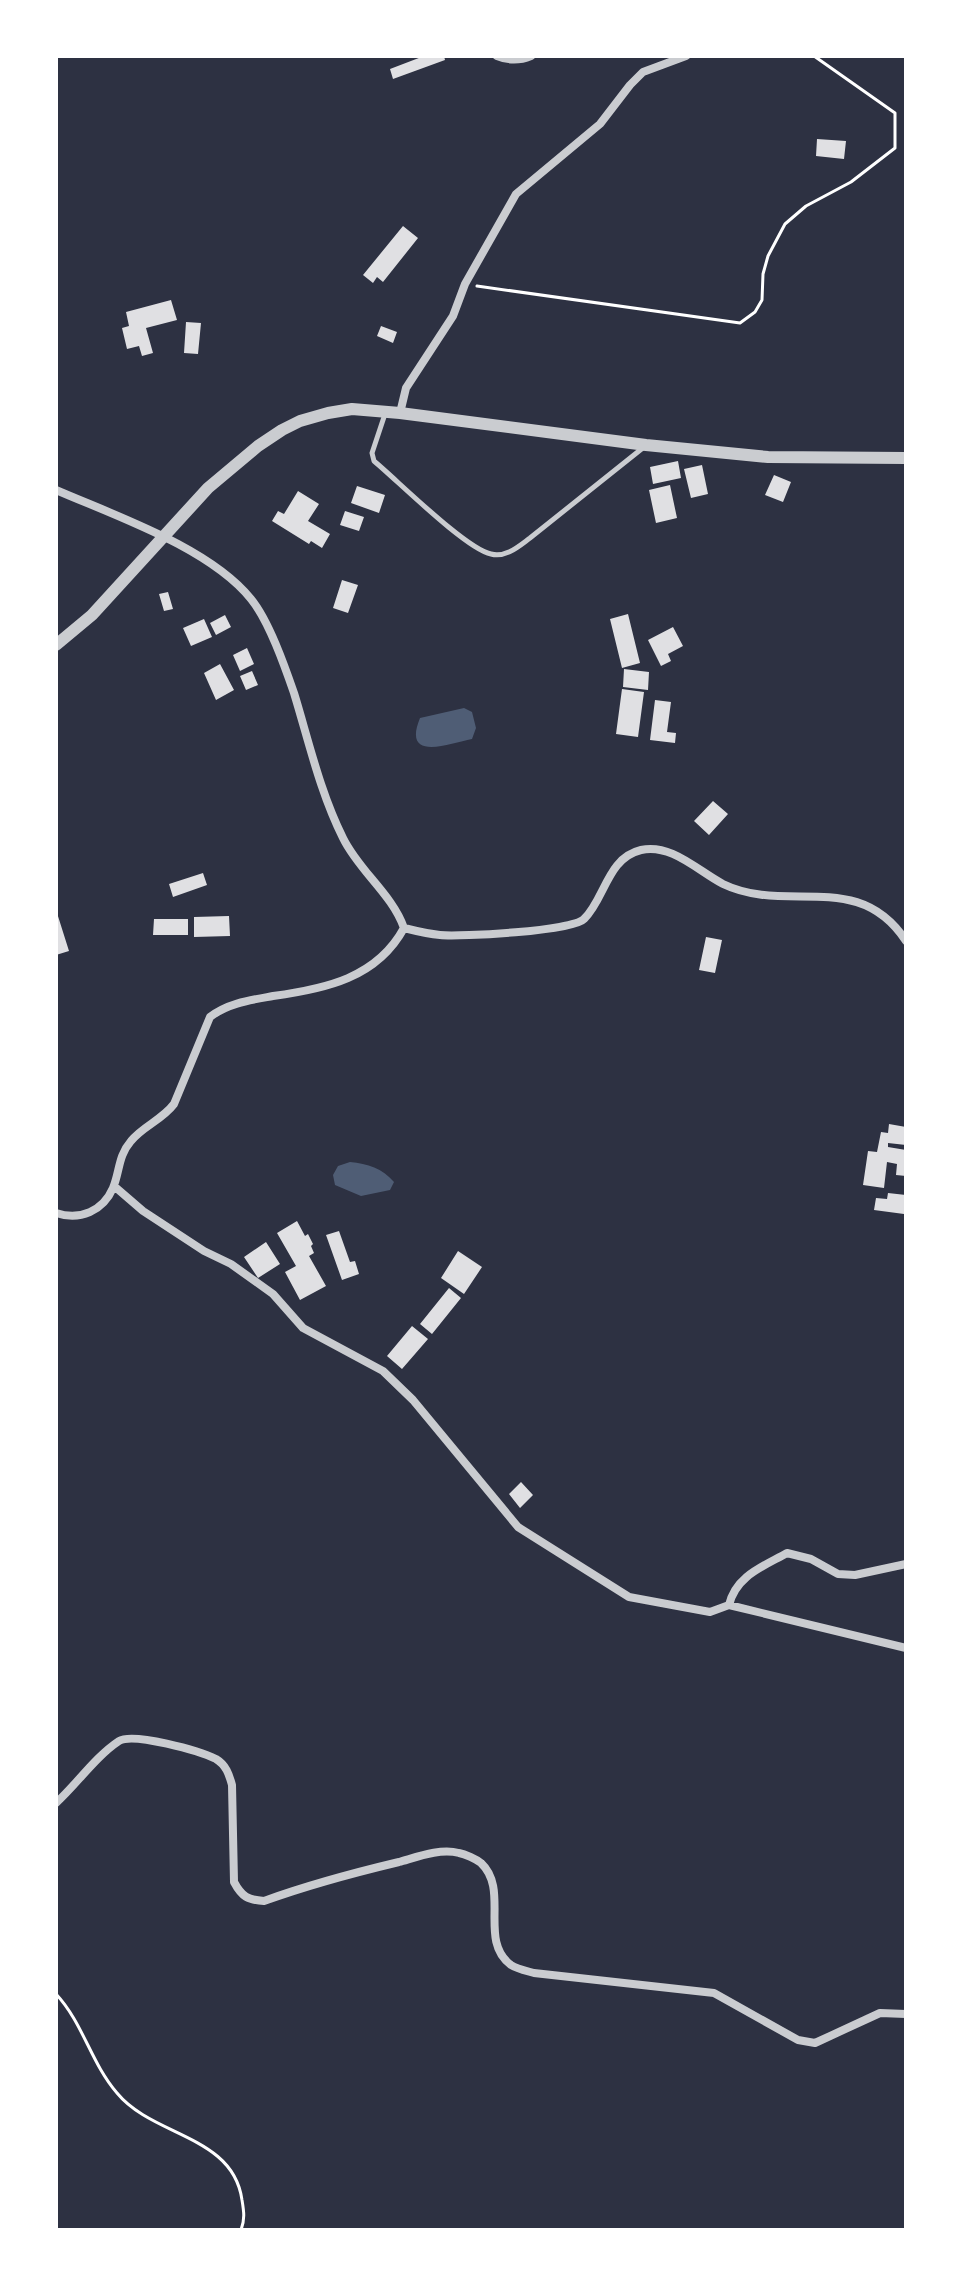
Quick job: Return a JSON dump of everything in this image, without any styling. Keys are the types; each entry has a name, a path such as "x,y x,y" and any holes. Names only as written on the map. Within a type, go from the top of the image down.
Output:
{"street":[{"path":"497,56 505,60 531,56"},
{"path":"400,413 406,388 453,316 465,284 516,194 600,124 643,72 686,56"},
{"path":"56,645 92,615 208,488 282,430 328,413 352,409 400,413 646,445 768,457 906,458"},
{"path":"56,490 162,535 223,573 254,602 283,661 317,772 343,839 374,884 399,912 404,928 395,945 369,968 344,981 307,991 246,1000 219,1010 210,1017 174,1104 166,1115 132,1139 119,1157 114,1186 103,1204 89,1214 75,1217 56,1213"},
{"path":"404,928 441,936 574,925 584,919 614,868 636,851 654,848 674,855 722,883 750,895 845,897 866,904 897,927 906,941"},
{"path":"114,1186 143,1211 204,1251 231,1264 273,1294 303,1328 383,1371 413,1400 518,1527 602,1582 629,1597 710,1612 729,1605 906,1648"},
{"path":"729,1605 733,1588 750,1573 787,1553 811,1559 838,1574 855,1575 906,1564"},
{"path":"56,1803 121,1739 150,1739 217,1760 228,1771 232,1785 234,1882 242,1896 251,1900 264,1901 343,1875 416,1857 442,1852 460,1853 480,1863 488,1874 494,1891 494,1936 503,1957 512,1966 534,1973 714,1993 798,2040 815,2043 880,2013 906,2014"}],"lane":[{"path":"385,413 372,453 374,461 472,545 492,555 511,552 646,445"}],"path":[{"path":"465,284 740,323 755,312 762,300 763,274 768,256 785,224 806,206 851,182 895,148 895,113 814,56"},
{"path":"56,1994 118,2095 137,2112 197,2142 233,2171 241,2190 245,2219 241,2230"}],"water":[{"path":"464,708 472,712 476,728 472,739 430,747 417,741 420,718"},
{"path":"350,1162 385,1173 394,1182 390,1190 361,1196 335,1185 333,1175 338,1166"}],"building":[{"path":"424,56 444,56 445,60 393,79 390,69"},
{"path":"817,139 846,141 844,159 816,156"},
{"path":"403,226 418,238 383,282 377,277 373,283 363,275"},
{"path":"171,300 177,320 146,328 153,353 142,356 139,346 127,349 122,328 129,326 126,312"},
{"path":"186,322 201,323 198,354 184,353"},
{"path":"381,326 397,332 393,343 377,336"},
{"path":"678,461 681,478 653,484 650,467"},
{"path":"702,465 708,494 691,498 684,469"},
{"path":"774,475 791,482 783,502 765,495"},
{"path":"670,485 677,518 656,523 649,490"},
{"path":"357,486 385,495 379,513 351,503"},
{"path":"298,491 319,504 308,521 330,534 322,548 311,541 309,544 272,521 278,511 284,514"},
{"path":"345,511 364,517 359,531 340,525"},
{"path":"342,580 358,585 348,613 333,608"},
{"path":"168,592 173,609 164,611 159,594"},
{"path":"628,614 640,663 622,668 610,619"},
{"path":"225,615 231,627 216,635 210,623"},
{"path":"204,619 212,637 191,646 183,628"},
{"path":"673,627 683,646 668,654 671,661 661,666 648,640"},
{"path":"247,648 254,664 240,671 233,655"},
{"path":"220,664 234,690 216,700 204,673"},
{"path":"624,669 649,672 648,690 623,687"},
{"path":"252,671 258,685 246,690 240,676"},
{"path":"622,689 644,692 638,737 616,734"},
{"path":"655,700 671,702 667,732 676,733 675,743 650,740"},
{"path":"713,801 728,814 709,835 694,821"},
{"path":"203,873 207,885 173,897 169,884"},
{"path":"56,914 69,951 56,955"},
{"path":"229,916 230,936 194,937 194,917"},
{"path":"154,919 188,919 188,935 153,935"},
{"path":"706,937 722,940 715,973 699,970"},
{"path":"889,1124 906,1127 906,1145 888,1143 888,1147 906,1150 906,1176 896,1175 897,1164 887,1162 884,1188 863,1185 868,1151 877,1152 881,1132 888,1133"},
{"path":"888,1193 906,1195 904,1214 874,1210 876,1198 887,1199"},
{"path":"297,1221 313,1244 314,1253 309,1256 326,1286 300,1300 285,1272 296,1266 277,1233"},
{"path":"339,1231 350,1262 355,1261 359,1274 342,1280 326,1235"},
{"path":"266,1242 280,1264 258,1278 244,1257"},
{"path":"458,1251 482,1267 464,1294 441,1278"},
{"path":"449,1288 461,1298 432,1334 420,1324"},
{"path":"412,1326 428,1339 402,1369 387,1356"},
{"path":"521,1482 533,1495 520,1508 509,1494"}]}
